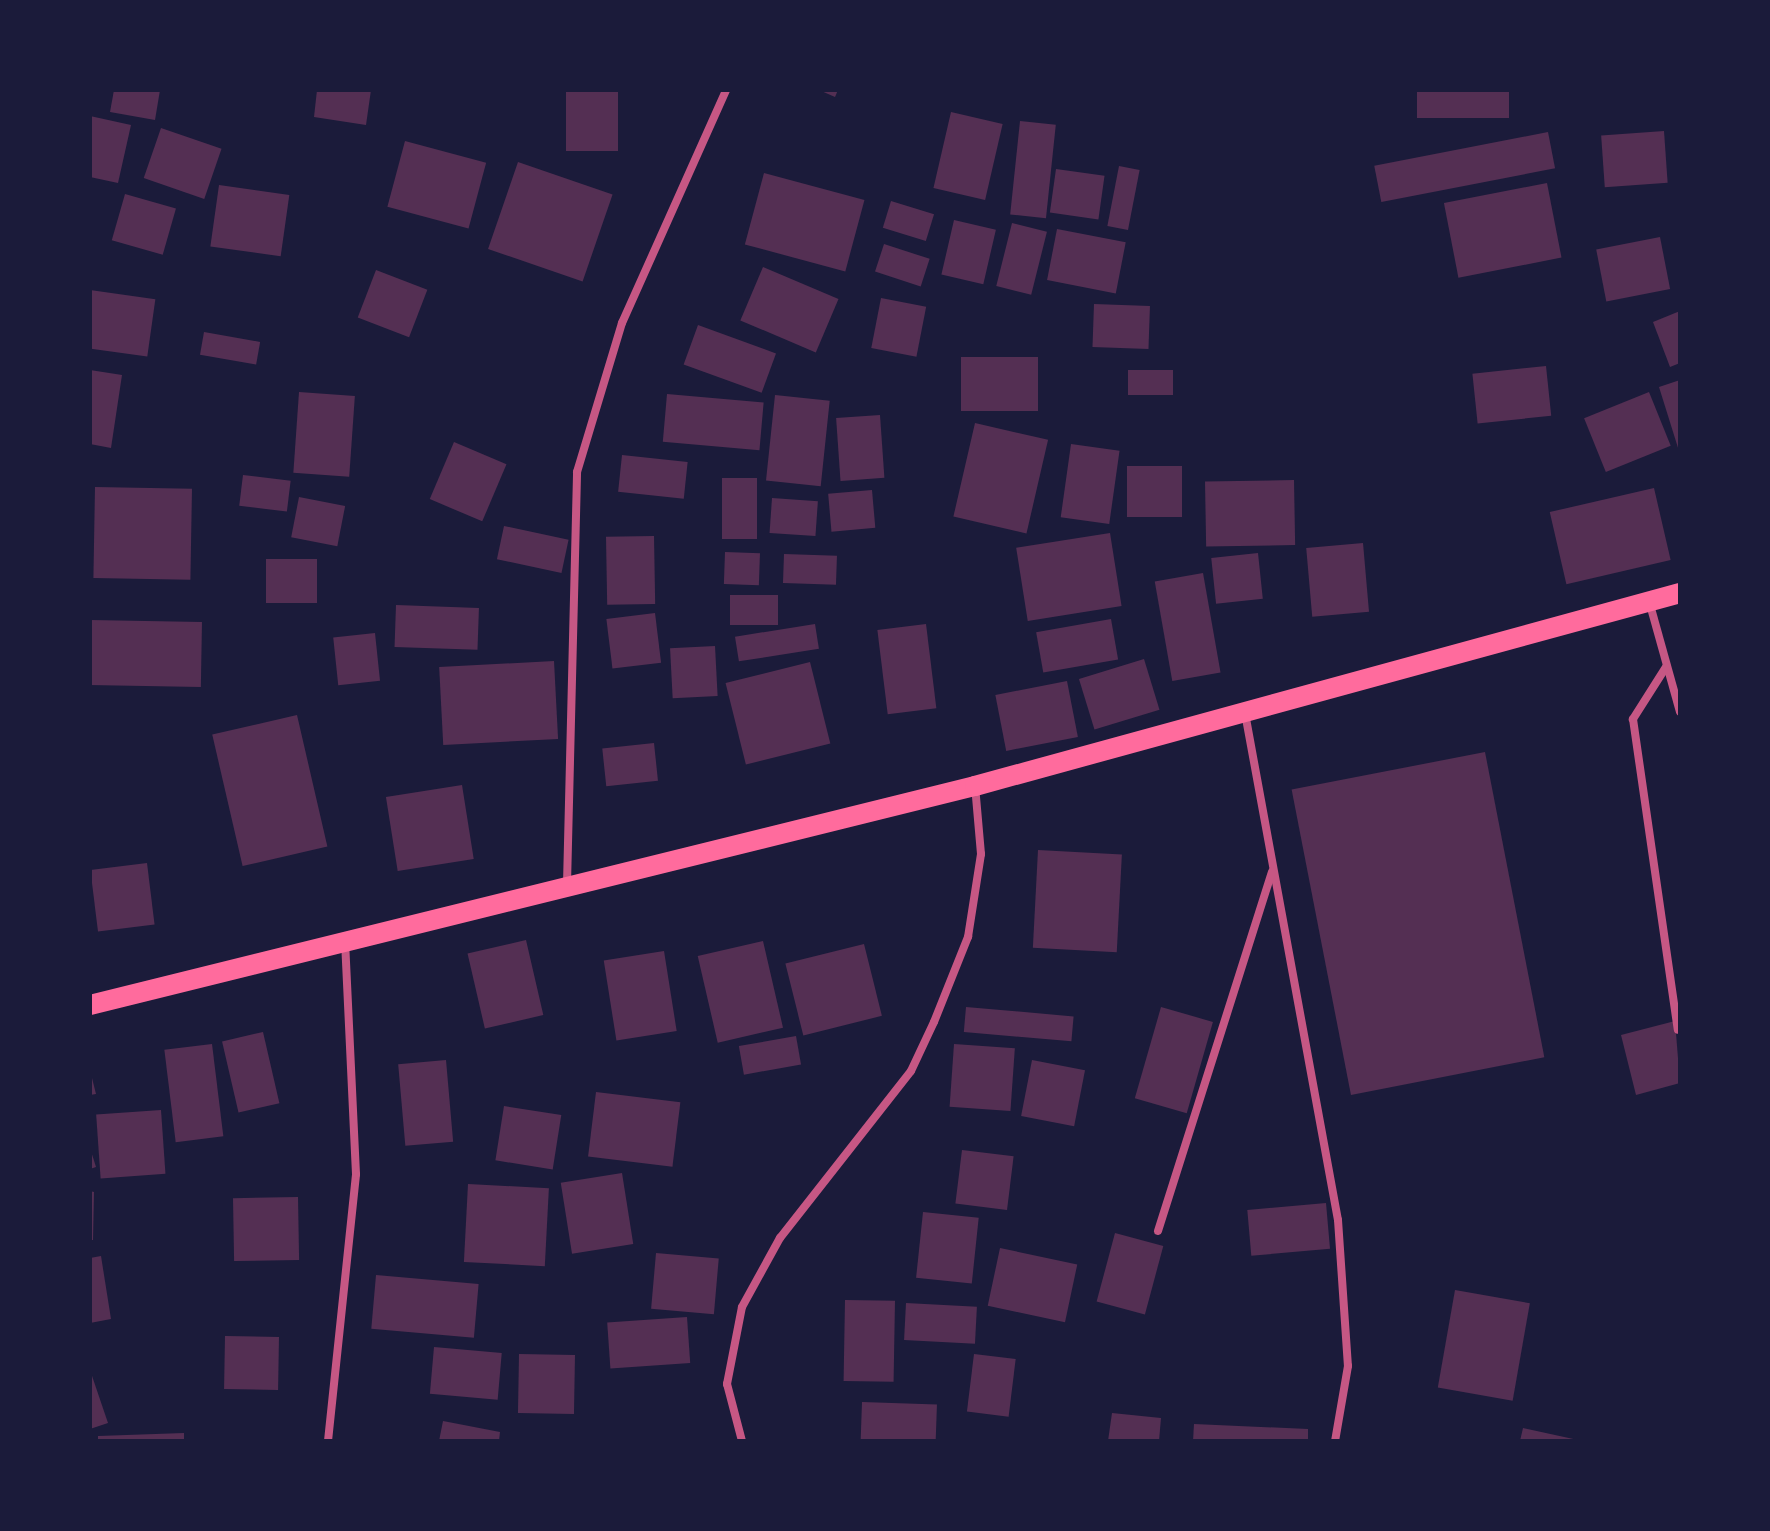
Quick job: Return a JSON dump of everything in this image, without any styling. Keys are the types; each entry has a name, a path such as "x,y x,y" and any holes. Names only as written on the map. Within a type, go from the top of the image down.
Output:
{"main road":[{"path":"90,1005 567,884 975,786 1244,708 1680,593"}],"street":[{"path":"567,884 577,472 622,323 726,90"},
{"path":"1649,601 1680,712"},
{"path":"1666,667 1633,719 1678,1030"},
{"path":"1244,708 1348,1297 1348,1366 1335,1441"},
{"path":"742,1441 727,1384 742,1307 780,1238 911,1071 934,1022 968,937 981,854 975,786"},
{"path":"1158,1231 1272,872"},
{"path":"328,1441 356,1174 345,941"}],"building":[{"path":"114,90 160,90 155,120 110,112"},
{"path":"317,90 371,90 366,125 314,117"},
{"path":"566,90 618,90 618,151 566,151"},
{"path":"819,90 838,90 835,97"},
{"path":"1417,90 1509,90 1509,118 1417,118"},
{"path":"951,112 1003,124 985,200 933,188"},
{"path":"90,116 131,125 118,183 90,177"},
{"path":"1020,121 1056,125 1046,218 1010,214"},
{"path":"161,128 222,149 204,199 144,178"},
{"path":"1664,131 1668,183 1605,187 1601,135"},
{"path":"1548,132 1555,168 1381,202 1374,166"},
{"path":"405,141 486,163 469,228 387,207"},
{"path":"518,162 613,195 583,282 488,249"},
{"path":"1119,166 1140,170 1128,230 1107,226"},
{"path":"1056,169 1105,176 1098,219 1050,213"},
{"path":"764,173 864,200 845,271 745,244"},
{"path":"1547,183 1562,258 1458,278 1444,203"},
{"path":"219,185 289,195 281,256 210,246"},
{"path":"125,194 176,209 163,255 112,240"},
{"path":"891,201 934,214 926,241 883,228"},
{"path":"954,220 996,230 983,284 941,275"},
{"path":"1012,223 1047,232 1031,295 996,286"},
{"path":"1057,229 1126,242 1116,293 1047,280"},
{"path":"1660,237 1670,289 1606,301 1596,249"},
{"path":"884,244 930,259 921,286 875,272"},
{"path":"763,267 838,299 816,352 740,320"},
{"path":"376,270 427,290 409,337 358,318"},
{"path":"90,290 155,299 147,357 90,349"},
{"path":"881,298 926,307 916,357 871,348"},
{"path":"1094,304 1150,306 1148,349 1092,347"},
{"path":"1680,311 1680,363 1670,367 1653,322"},
{"path":"698,325 776,353 762,393 684,364"},
{"path":"204,332 260,342 256,365 200,355"},
{"path":"961,357 1038,357 1038,411 961,411"},
{"path":"1546,366 1551,416 1478,423 1472,374"},
{"path":"90,370 122,375 111,448 90,444"},
{"path":"1128,370 1173,370 1173,395 1128,395"},
{"path":"1680,380 1680,451 1679,451 1659,387"},
{"path":"299,392 355,396 349,477 293,473"},
{"path":"1649,392 1671,446 1606,472 1584,418"},
{"path":"667,394 764,402 759,450 663,442"},
{"path":"775,395 830,401 821,486 766,481"},
{"path":"880,415 884,478 841,481 836,418"},
{"path":"975,423 1048,440 1026,533 953,517"},
{"path":"454,442 506,464 482,521 430,499"},
{"path":"1071,444 1120,451 1109,524 1061,517"},
{"path":"622,455 688,462 684,499 618,492"},
{"path":"1127,466 1182,466 1182,517 1127,517"},
{"path":"243,475 291,481 287,512 239,506"},
{"path":"722,478 757,478 757,539 722,539"},
{"path":"1294,480 1295,545 1206,547 1205,482"},
{"path":"95,487 192,489 190,580 93,578"},
{"path":"1654,488 1671,560 1566,584 1550,512"},
{"path":"872,490 875,528 831,532 828,494"},
{"path":"299,497 345,506 337,546 291,537"},
{"path":"772,498 818,501 815,536 770,533"},
{"path":"504,526 569,540 561,573 497,559"},
{"path":"1110,533 1122,606 1028,621 1016,548"},
{"path":"654,536 655,604 607,605 606,537"},
{"path":"1363,543 1369,612 1312,617 1306,548"},
{"path":"725,552 760,553 759,585 724,584"},
{"path":"1258,553 1263,599 1216,604 1211,558"},
{"path":"784,554 837,556 836,585 783,583"},
{"path":"266,559 317,559 317,603 266,603"},
{"path":"1203,573 1221,672 1172,681 1155,582"},
{"path":"730,595 778,595 778,625 730,625"},
{"path":"396,605 479,608 477,650 395,647"},
{"path":"655,613 661,663 612,669 606,619"},
{"path":"1111,619 1118,659 1043,673 1036,632"},
{"path":"90,620 202,622 201,687 90,685"},
{"path":"815,624 819,649 739,661 735,637"},
{"path":"926,624 936,708 888,714 877,630"},
{"path":"375,633 380,681 338,685 333,637"},
{"path":"715,646 718,696 673,698 670,648"},
{"path":"1144,659 1159,710 1094,730 1079,679"},
{"path":"554,661 558,739 443,745 439,667"},
{"path":"810,662 830,744 746,765 726,683"},
{"path":"1067,681 1078,737 1006,751 995,695"},
{"path":"297,715 327,847 243,866 212,735"},
{"path":"654,743 658,781 606,786 602,748"},
{"path":"1485,752 1544,1057 1351,1095 1292,790"},
{"path":"462,785 474,859 398,871 386,797"},
{"path":"1038,850 1122,854 1117,952 1033,948"},
{"path":"147,863 155,925 98,931 90,870"},
{"path":"526,940 543,1015 485,1029 468,953"},
{"path":"763,941 783,1028 718,1043 698,956"},
{"path":"864,944 882,1016 803,1035 785,964"},
{"path":"664,951 677,1031 616,1041 604,961"},
{"path":"966,1007 1074,1016 1071,1041 964,1032"},
{"path":"1161,1007 1213,1022 1187,1113 1135,1098"},
{"path":"1675,1021 1680,1083 1636,1095 1621,1035"},
{"path":"263,1032 279,1103 238,1113 222,1041"},
{"path":"796,1036 801,1065 744,1075 739,1046"},
{"path":"212,1044 223,1136 176,1142 164,1050"},
{"path":"954,1044 1015,1048 1010,1111 950,1107"},
{"path":"446,1060 453,1142 405,1146 398,1064"},
{"path":"1032,1060 1085,1070 1074,1126 1021,1116"},
{"path":"90,1070 96,1094 90,1095"},
{"path":"596,1092 680,1102 672,1167 588,1157"},
{"path":"504,1106 561,1115 553,1169 495,1160"},
{"path":"161,1110 165,1174 101,1178 96,1115"},
{"path":"90,1148 96,1167 90,1169"},
{"path":"962,1150 1014,1156 1007,1210 955,1204"},
{"path":"622,1173 633,1244 572,1254 561,1183"},
{"path":"468,1184 549,1188 545,1266 464,1262"},
{"path":"90,1191 94,1192 93,1240 90,1240"},
{"path":"298,1197 299,1260 234,1261 233,1198"},
{"path":"1326,1203 1330,1249 1251,1256 1247,1210"},
{"path":"923,1212 979,1218 972,1283 916,1278"},
{"path":"1115,1233 1163,1246 1145,1315 1097,1302"},
{"path":"1000,1248 1077,1264 1065,1322 988,1306"},
{"path":"656,1253 719,1258 714,1314 651,1309"},
{"path":"101,1256 111,1319 90,1323 90,1258"},
{"path":"376,1275 479,1284 474,1338 371,1329"},
{"path":"1455,1290 1530,1303 1513,1401 1438,1387"},
{"path":"845,1300 895,1301 894,1382 844,1381"},
{"path":"906,1303 977,1307 975,1344 904,1340"},
{"path":"687,1317 690,1363 610,1368 607,1323"},
{"path":"225,1336 279,1337 278,1390 224,1389"},
{"path":"434,1347 502,1353 498,1400 430,1394"},
{"path":"519,1354 575,1355 574,1414 518,1413"},
{"path":"974,1354 1016,1359 1009,1417 967,1412"},
{"path":"90,1370 108,1423 90,1429"},
{"path":"862,1402 937,1405 936,1441 861,1441"},
{"path":"1112,1413 1161,1418 1159,1441 1108,1441"},
{"path":"443,1421 500,1432 499,1441 439,1441"},
{"path":"1194,1424 1308,1429 1308,1441 1193,1441"},
{"path":"1523,1428 1578,1440 1578,1441 1520,1441"},
{"path":"184,1433 184,1441 98,1441 98,1436"}]}
